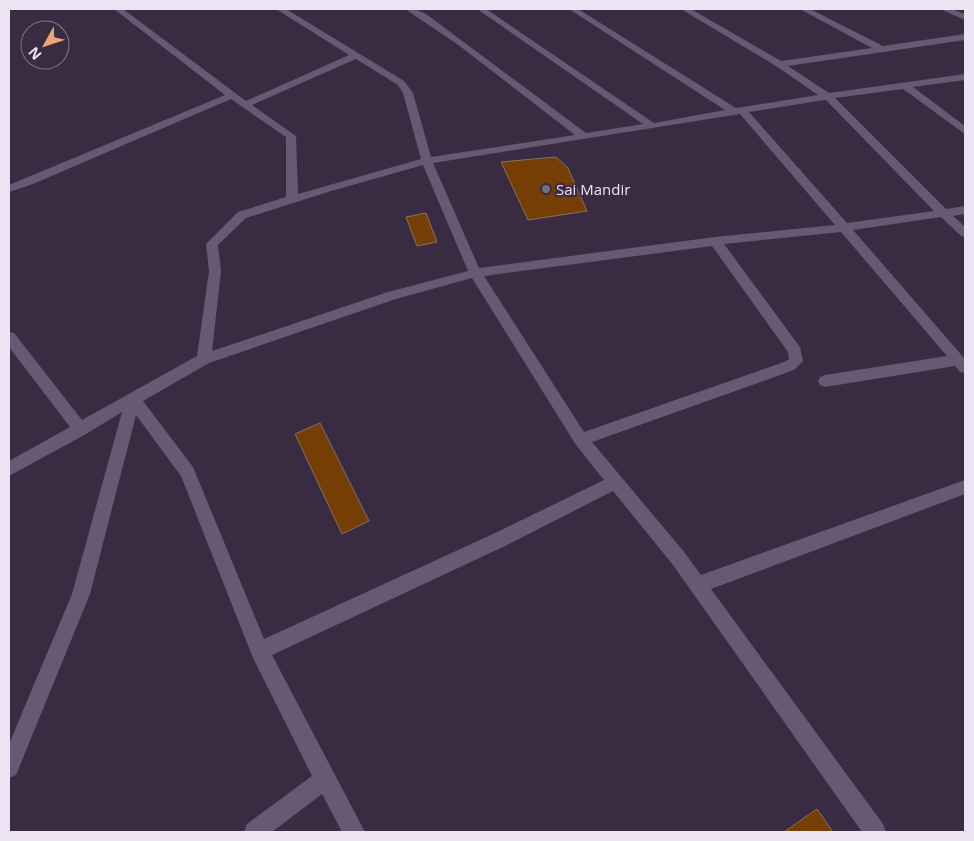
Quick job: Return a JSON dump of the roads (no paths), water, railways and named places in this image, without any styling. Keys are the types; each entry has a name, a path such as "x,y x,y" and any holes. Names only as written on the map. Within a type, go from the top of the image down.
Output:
{"street":[{"path":"118,9 176,56 291,136 292,199"},
{"path":"280,9 401,83 408,93 427,161 475,273 581,440 698,585 875,832"},
{"path":"409,9 426,14 584,137"},
{"path":"481,9 652,126"},
{"path":"573,9 739,111 962,364"},
{"path":"685,9 779,64 829,98 965,233"},
{"path":"804,9 882,49"},
{"path":"944,9 965,17"},
{"path":"779,64 965,37"},
{"path":"244,105 355,56"},
{"path":"204,359 215,271 212,244 242,215 427,161 652,126 782,103 829,98 965,77"},
{"path":"905,86 965,132"},
{"path":"9,188 38,178 231,96"},
{"path":"9,469 204,359 393,294 475,273 715,241 843,228 965,210"},
{"path":"581,440 789,366 796,361 795,351 715,241"},
{"path":"9,337 80,430"},
{"path":"825,381 962,364"},
{"path":"133,399 187,472 260,651 354,832"},
{"path":"9,768 81,594 133,399"},
{"path":"260,651 499,540 615,482"},
{"path":"698,585 869,520 965,487"},
{"path":"255,832 325,779"}],"place":[{"name":"Sai Mandir","path":"546,189"}]}
